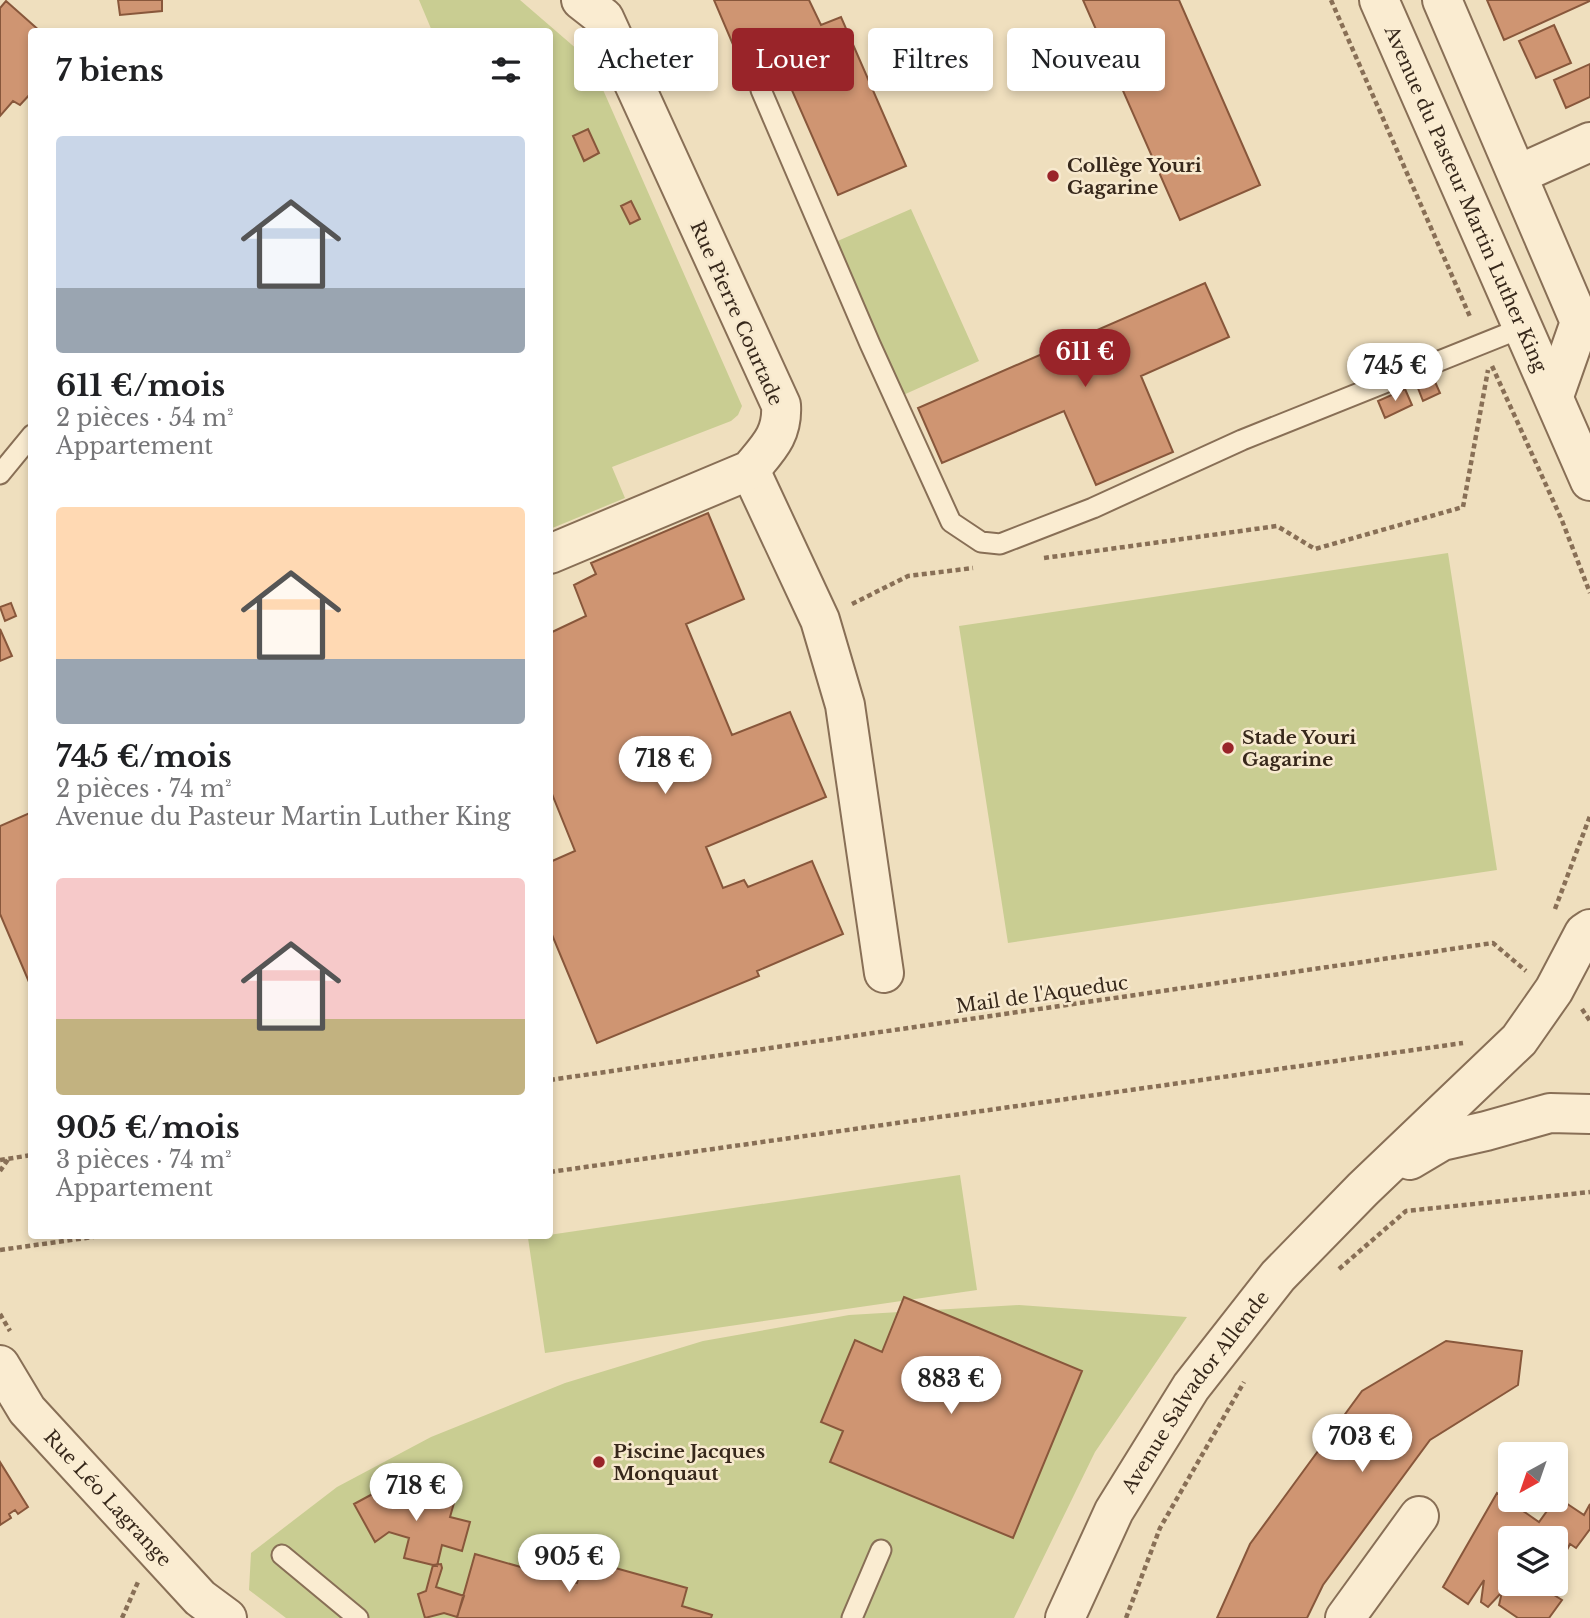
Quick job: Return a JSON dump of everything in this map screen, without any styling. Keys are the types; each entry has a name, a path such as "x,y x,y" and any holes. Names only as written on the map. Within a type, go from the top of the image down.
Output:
{"street":[{"name":"Rue Pierre Courtade","path":"553,553 750,470 773,442 782,421 781,405 604,18 581,0"},
{"name":"Avenue du Pasteur Martin Luther King","path":"1379,0 1590,481"},
{"name":"Avenue du Pasteur Martin Luther King","path":"1442,0 1519,174 1580,322 1554,396"},
{"path":"1519,174 1590,142"},
{"path":"750,470 820,620 845,705 884,973"},
{"name":"Avenue Salvador Allende","path":"1065,1618 1114,1511 1191,1387 1278,1276 1363,1189 1519,1040 1554,990 1584,933 1590,929"},
{"name":"Avenue Salvador Allende","path":"1363,1189 1442,1141 1550,1113 1590,1114"},
{"name":"Rue Léo Lagrange","path":"0,1365 13,1419 200,1598 227,1618"},
{"path":"1345,1618 1419,1516"}],"lane":[{"path":"761,91 870,344 951,522 981,542 1000,544 1093,508 1242,440 1486,352 1524,327"},
{"path":"0,474 28,440"},
{"path":"852,1618 881,1550"},
{"path":"282,1555 358,1618"}],"path":[{"path":"1331,0 1561,518 1590,593"},
{"path":"1033,559 1277,526 1315,549 1464,507 1486,352"},
{"path":"820,620 908,576 978,567"},
{"path":"1553,913 1590,816"},
{"name":"Mail de l'Aqueduc","path":"553,1080 1493,943 1528,972 1533,960"},
{"path":"553,1172 1471,1041"},
{"path":"0,1160 28,1156"},
{"path":"0,1171 9,1158"},
{"path":"1337,1271 1406,1211 1590,1192"},
{"path":"0,1250 79,1239"},
{"path":"1126,1618 1160,1528 1250,1371"}],"green space":[{"path":"419,0 520,0 552,28 431,28"},
{"path":"553,28 574,47 574,91 604,92 742,406 731,421 612,467 625,498 553,528"},
{"path":"911,209 979,361 901,396 833,243"},
{"name":"Stade Youri Gagarine","path":"1448,553 1497,870 1008,943 959,626"},
{"path":"960,1175 977,1290 545,1353 528,1239 553,1239 553,1234"},
{"path":"1019,1305 1187,1317 1095,1452 1014,1618 286,1618 249,1590 251,1553 337,1487 431,1437 565,1383 703,1341 849,1315"}],"building":[{"path":"118,0 162,0 162,11 120,15"},
{"path":"714,0 809,0 821,25 841,17 846,28 732,28 732,42"},
{"path":"1083,0 1179,0 1260,185 1180,220 1123,91 1165,91 1165,28 1095,28"},
{"path":"1487,0 1590,0 1590,1 1504,40"},
{"path":"6,1 36,28 28,28 28,96 20,105 13,101 0,116 0,8"},
{"path":"1554,25 1571,63 1536,78 1519,41"},
{"path":"854,47 868,79 868,91 873,91 906,166 838,195 792,91 854,91"},
{"path":"1590,64 1590,97 1566,108 1554,80"},
{"path":"588,129 599,153 584,161 573,136"},
{"path":"631,201 640,219 630,224 621,206"},
{"path":"1205,283 1229,337 1141,376 1173,452 1096,485 1064,411 942,463 918,408"},
{"path":"1432,375 1440,393 1423,401 1416,383"},
{"path":"1405,389 1412,405 1385,418 1378,401"},
{"path":"708,513 744,599 686,624 732,735 790,712 826,797 706,847 723,888 744,880 748,887 812,861 843,934 757,971 759,976 597,1043 553,937 553,861 575,851 553,796 553,632 586,616 574,585 596,574 591,563"},
{"path":"11,603 16,616 5,621 0,607"},
{"path":"0,629 12,656 0,661"},
{"path":"28,814 28,980 0,914 0,826"},
{"path":"904,1297 1082,1371 1013,1538 830,1462 843,1431 821,1422 855,1340 882,1352"},
{"path":"1446,1341 1522,1351 1518,1385 1430,1440 1323,1585 1307,1618 1217,1618 1250,1544 1362,1391"},
{"path":"0,1462 28,1507 18,1514 15,1510 9,1514 11,1518 0,1525"},
{"path":"391,1484 397,1503 418,1509 424,1487 456,1496 450,1517 470,1522 462,1551 442,1545 437,1566 404,1558 409,1538 389,1532 375,1542 354,1504"},
{"path":"1497,1493 1498,1512 1525,1512 1539,1522 1546,1512 1568,1512 1568,1504 1584,1515 1590,1504 1590,1529 1576,1548 1570,1544 1568,1548 1568,1526 1498,1526 1498,1596 1488,1607 1481,1602 1484,1580 1468,1604 1443,1587"},
{"path":"475,1554 577,1583 583,1559 687,1588 682,1606 712,1615 711,1618 457,1618"},
{"path":"441,1564 436,1587 464,1596 457,1617 444,1613 425,1618 418,1594 426,1591 433,1565"},
{"path":"1501,1596 1556,1596 1562,1600 1549,1618 1518,1618 1499,1605"}],"place":[{"name":"Collège Youri Gagarine","path":"1053,176"},
{"name":"Stade Youri Gagarine","path":"1228,748"},
{"name":"Piscine Jacques Monquaut","path":"599,1462"}]}
